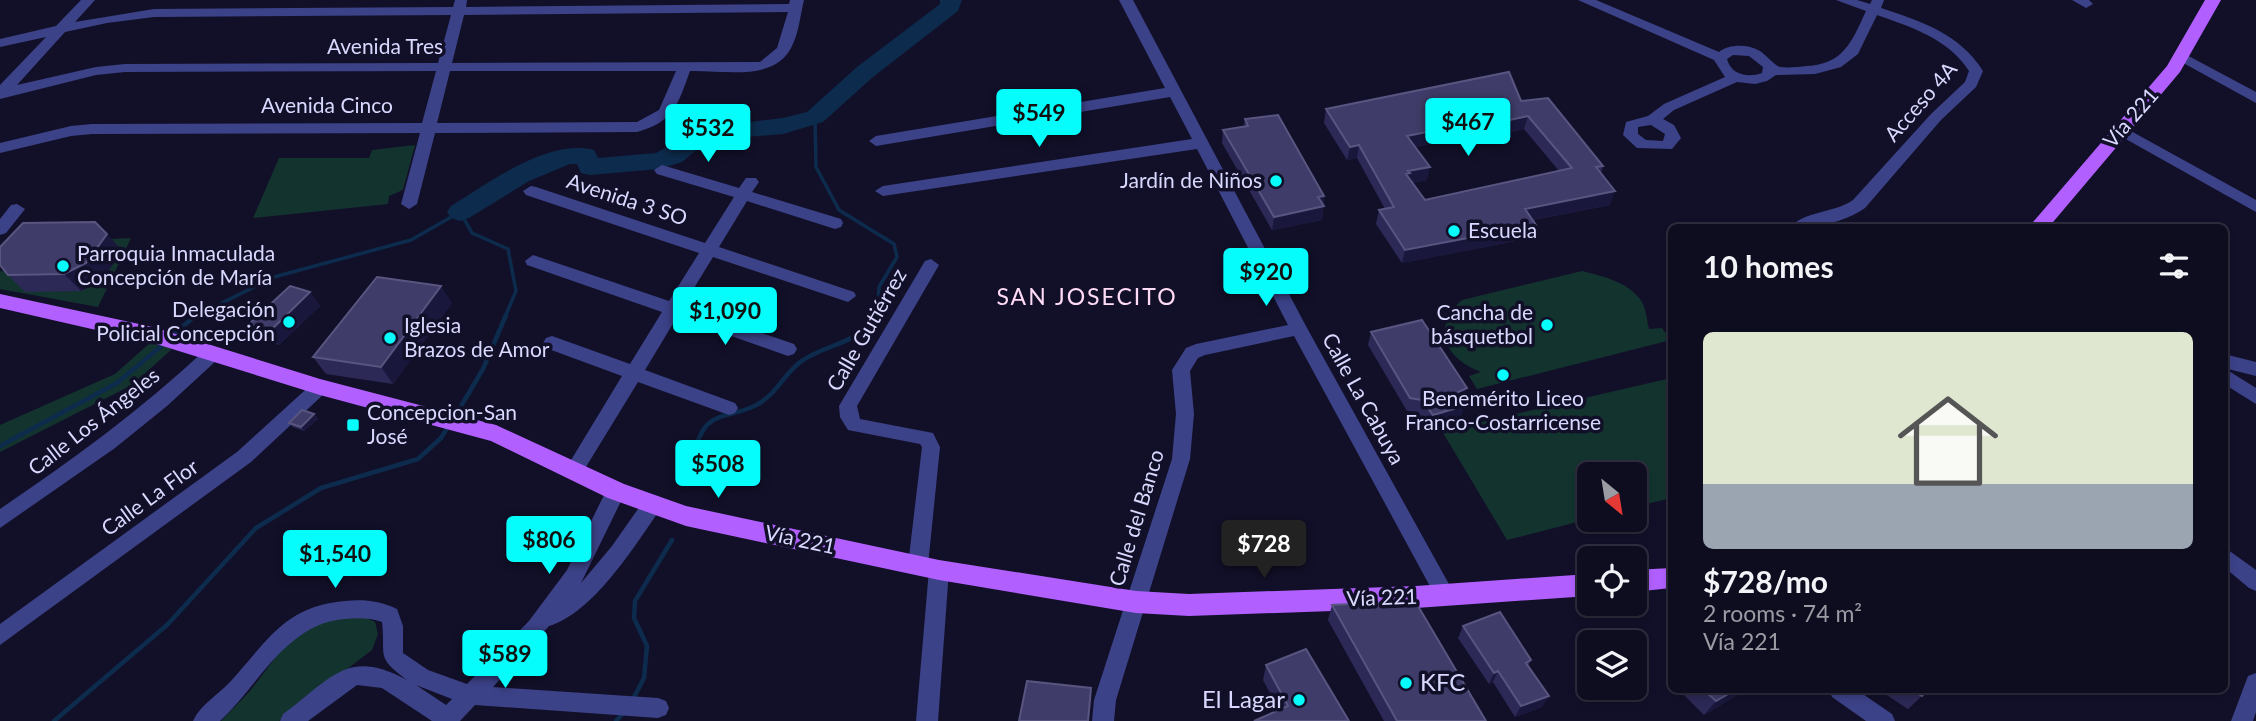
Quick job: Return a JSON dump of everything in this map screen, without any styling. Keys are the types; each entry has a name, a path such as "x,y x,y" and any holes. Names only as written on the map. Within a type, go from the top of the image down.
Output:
{"main road":[{"name":"Vía 221","path":"2040,224 2149,100 2181,56 2213,0"},
{"name":"Vía 221","path":"0,301 153,335 320,387 496,434 616,491 685,516 929,568 1136,602 1189,605 1445,595 1577,585"},
{"path":"1647,580 1668,578"}],"street":[{"path":"0,93 88,0"},
{"name":"Calle La Cabuya","path":"1126,0 1299,329 1445,595"},
{"path":"1585,0 1720,58 1725,70 1736,77 1759,79 1769,75 1767,61 1753,53 1729,51 1720,58"},
{"path":"1770,71 1811,71 1835,65 1852,52 1875,5 1843,0"},
{"path":"0,43 133,14 460,5 796,4"},
{"name":"Avenida Tres","path":"0,93 96,71 125,68 753,67 771,63 784,52 796,4"},
{"path":"409,204 460,5"},
{"name":"Acceso 4A","path":"1804,224 1850,212 1859,204 1936,117 1971,84 1976,71 1972,60 1962,49 1875,5"},
{"path":"2181,56 2256,98"},
{"name":"Avenida Cinco","path":"0,148 71,131 92,129 637,127 655,123 666,114 684,68"},
{"path":"1652,120 1669,107 1736,77"},
{"path":"876,141 1175,91"},
{"path":"2120,130 2256,207"},
{"path":"883,191 1201,143"},
{"path":"662,170 748,188 835,223"},
{"path":"574,470 748,188"},
{"name":"Avenida 3 SO","path":"531,191 848,296"},
{"path":"0,229 17,209"},
{"path":"533,261 788,349"},
{"name":"Calle Gutiérrez","path":"929,568 931,447 926,438 854,425 849,417 848,406 931,265"},
{"name":"Calle del Banco","path":"1103,721 1105,700 1181,459 1185,414 1181,370 1192,353 1202,349 1299,329"},
{"path":"552,343 729,408"},
{"name":"Calle Los Ángeles","path":"0,520 109,445 158,406 211,355"},
{"path":"2228,362 2256,369"},
{"path":"2228,377 2256,397"},
{"name":"Calle La Flor","path":"0,636 244,457 320,387"},
{"path":"291,721 353,676 365,673 380,677 446,720 536,628 574,576 616,491"},
{"path":"536,628 588,589 619,552 652,505"},
{"path":"2228,558 2256,582"},
{"path":"927,721 929,568"},
{"path":"204,721 235,693 275,641 295,624 345,610 373,609 390,616 394,627 391,648 394,658 421,677 470,695 658,708"},
{"path":"2242,721 2256,683"},
{"path":"1844,693 1884,721"}],"green space":[{"path":"415,145 403,190 389,196 388,204 253,218 279,158 369,158 372,150"},
{"path":"131,238 98,307 0,289 0,271 102,280 122,251 111,239"},
{"path":"1582,271 1615,281 1630,289 1643,305 1649,329 1662,328 1668,341 1477,389 1469,376 1481,372 1458,359 1446,341 1447,321 1462,300"},
{"path":"151,342 172,349 132,385 0,452 0,425 115,374"},
{"path":"1668,379 1668,499 1647,504 1647,462 1577,462 1577,522 1507,540 1442,431"},
{"path":"365,617 375,622 378,634 372,650 279,721 221,721 250,691 291,637 329,618"}],"building":[{"path":"1509,72 1521,101 1548,98 1603,166 1596,167 1615,191 1525,209 1536,225 1405,250 1379,210 1394,207 1359,145 1350,147 1326,109","holes":["1528,116 1572,168 1425,200 1406,174 1410,173 1408,171 1430,167 1407,136 1461,125 1468,129"]},
{"name":"Jardín de Niños","path":"1278,115 1324,196 1318,197 1324,206 1274,217 1223,130 1248,126 1245,119"},
{"path":"95,222 107,234 86,263 64,274 8,275 0,265 0,247 23,223"},
{"path":"377,277 441,286 381,367 313,357"},
{"path":"290,286 310,292 269,332 248,325"},
{"path":"1422,320 1467,388 1456,393 1464,406 1433,415 1422,400 1410,398 1371,332"},
{"path":"302,410 314,414 301,427 289,423"},
{"name":"KFC","path":"1415,601 1486,721 1397,721 1332,605"},
{"path":"1500,612 1531,660 1526,663 1549,696 1521,706 1498,671 1494,673 1463,626"},
{"path":"1306,649 1349,721 1254,721 1288,706 1266,665"},
{"path":"1027,681 1091,688 1088,721 1019,721"},
{"path":"1707,693 1730,693 1716,701"}],"waterway":[{"path":"460,212 521,175 554,160 585,156 590,167 659,161 673,156 695,140 717,132 783,126 815,117 865,72 950,6 951,0"},
{"path":"815,117 816,167 839,210 894,244 897,257 879,287 878,307 874,316"},
{"path":"194,317 274,277 411,240 460,212 472,233 508,249 516,291 505,317"},
{"path":"171,337 196,315"},
{"path":"454,418 483,369 506,315"},
{"path":"682,483 697,443 708,424 719,417 758,404 770,395 799,363 852,338 869,325 874,316"},
{"path":"0,446 117,383 165,343"},
{"path":"54,721 167,625 256,528 321,488 418,459 441,438 449,425"},
{"path":"632,701 644,678 647,646 634,618 635,601 672,540"},
{"path":"616,721 625,711"}],"place":[{"name":"Jardín de Niños","path":"1276,181"},
{"name":"Escuela","path":"1454,231"},
{"name":"Parroquia Inmaculada Concepción de María","path":"63,266"},
{"name":"Delegación Policial Concepción","path":"289,322"},
{"name":"Cancha de básquetbol","path":"1547,325"},
{"name":"Iglesia Brazos de Amor","path":"390,338"},
{"name":"Benemérito Liceo Franco-Costarricense","path":"1503,375"},
{"name":"Concepcion-San José","path":"353,425"},
{"name":"KFC","path":"1406,683"},
{"name":"El Lagar","path":"1299,700"}],"district":[{"name":"SAN JOSECITO","path":"1087,297"}]}
